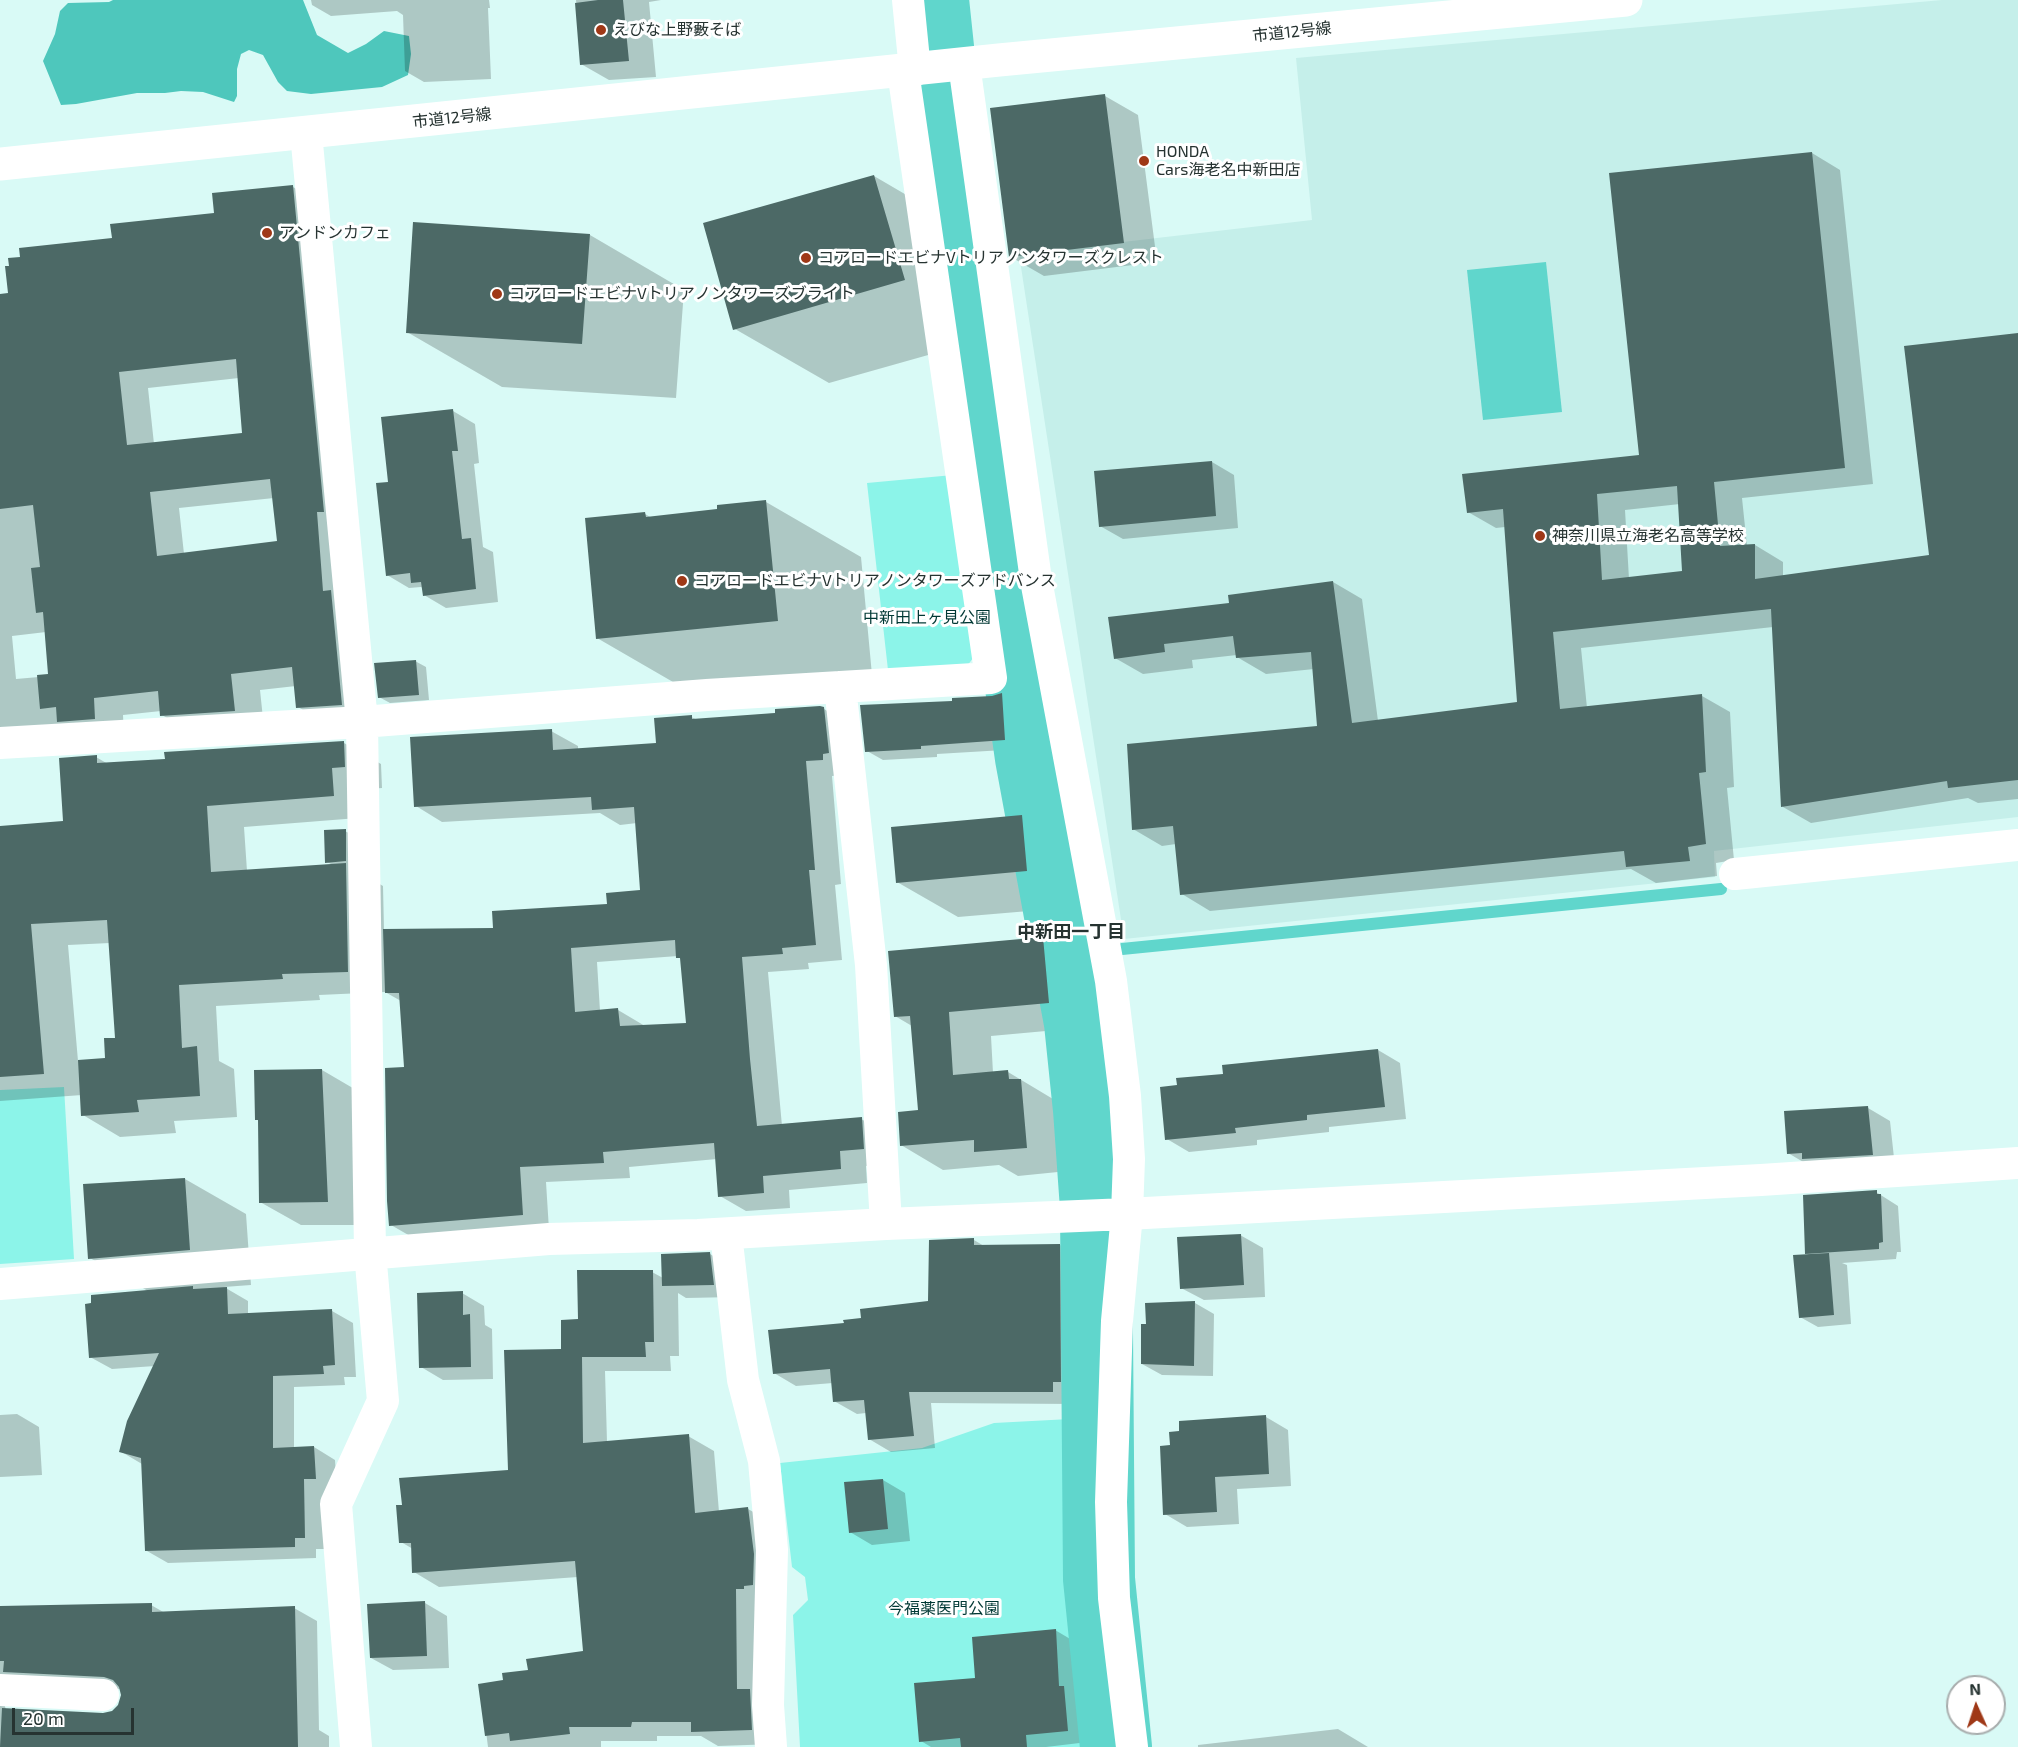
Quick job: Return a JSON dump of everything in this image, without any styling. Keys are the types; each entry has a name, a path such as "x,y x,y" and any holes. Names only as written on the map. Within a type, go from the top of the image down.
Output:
{"street":[{"path":"0,743 362,722 707,695 991,678 914,70 908,0"},
{"name":"市道12号線","path":"0,164 961,64 1626,0"},
{"path":"961,64 1036,580 1111,981 1125,1096 1129,1159 1117,1214 1117,1321 1110,1502 1114,1598 1132,1747"},
{"path":"306,133 362,722 370,1252 383,1401 336,1504 356,1747"},
{"path":"840,687 871,965 886,1224"},
{"path":"1735,874 2018,845"},
{"path":"0,1284 549,1239 726,1234 886,1224 1117,1214 1761,1180 2018,1163"},
{"path":"726,1234 743,1380 764,1461 772,1550 768,1705 771,1747"},
{"path":"0,1690 103,1695"}],"shaded area":[{"path":"113,0 303,0 317,35 348,53 384,31 409,36 411,54 408,75 382,87 311,94 287,91 278,82 263,55 249,50 241,54 237,69 237,96 234,102 203,92 181,91 137,93 61,105 43,61 55,34 60,11 68,3"},
{"name":"神奈川県立海老名高等学校","path":"1942,0 2018,0 2018,817 1714,851 1715,877 1124,939 1019,254 1312,220 1296,58"},
{"path":"1546,262 1562,412 1483,420 1467,270"}],"green space":[{"name":"中新田上ヶ見公園","path":"953,475 977,653 967,666 888,670 867,483"},
{"path":"64,1087 74,1259 0,1264 0,1090"},
{"name":"今福薬医門公園","path":"1070,1419 1076,1456 1081,1615 1098,1747 800,1747 793,1615 808,1600 805,1577 792,1567 780,1463 922,1448 994,1423"}],"building":[{"path":"623,0 629,61 580,65 575,3"},
{"path":"1105,94 1124,243 1009,257 990,108"},
{"path":"1812,152 1845,468 1714,482 1720,546 1755,544 1755,579 1929,555 1904,346 2018,333 2018,780 1948,788 1947,781 1781,807 1771,609 1553,632 1560,709 1702,694 1706,772 1699,773 1706,844 1688,847 1690,861 1626,867 1624,851 1180,895 1173,826 1132,830 1127,744 1317,726 1311,652 1236,658 1233,636 1164,644 1165,652 1114,659 1108,617 1229,603 1228,595 1333,581 1352,723 1517,702 1503,509 1467,513 1462,474 1639,455 1609,173","holes":["1677,486 1682,571 1602,580 1597,494"]},
{"name":"コアロードエビナVトリアノンタワーズクレスト","path":"874,175 905,280 733,330 703,223"},
{"path":"293,185 324,512 317,512 323,591 331,590 342,705 296,708 292,667 231,674 235,711 160,716 158,691 94,698 95,719 57,722 56,707 40,709 37,675 48,674 43,612 36,613 31,568 40,567 33,505 0,509 0,294 8,293 5,266 9,266 8,258 20,257 19,248 112,238 110,224 214,213 212,193","holes":["236,359 242,433 127,445 119,372","270,479 277,541 157,556 150,492"]},
{"name":"コアロードエビナVトリアノンタワーズブライト","path":"413,222 590,234 582,344 406,333"},
{"path":"453,409 458,451 452,451 462,539 471,538 476,589 423,596 421,582 411,583 410,573 386,576 376,483 388,482 381,417"},
{"path":"1212,461 1216,516 1099,527 1094,471"},
{"name":"コアロードエビナVトリアノンタワーズアドバンス","path":"766,500 778,621 596,639 585,518 645,512 646,517 717,509 717,505"},
{"path":"416,660 419,695 378,698 374,663"},
{"path":"1002,693 1005,740 865,752 860,705 952,701 952,698 992,696"},
{"path":"824,707 829,753 823,754 823,760 806,761 815,870 809,870 816,945 782,948 783,954 742,957 757,1126 862,1117 864,1149 840,1151 841,1169 763,1176 764,1193 718,1197 714,1143 603,1152 604,1163 520,1167 523,1215 389,1226 385,1068 404,1067 399,993 385,993 383,929 493,928 492,911 607,904 606,893 640,890 634,807 592,810 591,797 414,807 410,737 552,729 553,750 656,743 654,718 692,715 692,719 775,713 775,709","holes":["675,940 676,958 680,958 686,1023 620,1026 618,1008 575,1012 571,948"]},
{"path":"344,741 345,767 332,768 334,796 207,806 211,872 346,863 348,972 282,974 283,979 179,985 182,1048 197,1046 200,1096 137,1100 139,1112 81,1116 78,1060 105,1058 104,1038 115,1038 107,920 31,924 44,1074 0,1077 0,826 63,821 59,758 97,755 97,763 165,759 164,752"},
{"path":"1022,815 1027,871 896,883 891,827"},
{"path":"346,829 346,861 325,863 324,830"},
{"path":"1043,937 1049,1003 949,1012 953,1075 1008,1070 1009,1079 1021,1079 1027,1148 974,1152 974,1140 900,1146 898,1112 918,1110 910,1016 894,1017 888,951"},
{"path":"1378,1049 1385,1107 1307,1115 1307,1120 1235,1128 1236,1133 1165,1140 1160,1087 1177,1085 1176,1078 1223,1074 1222,1065"},
{"path":"322,1069 328,1202 259,1203 258,1120 255,1120 254,1070"},
{"path":"1868,1106 1873,1155 1802,1159 1802,1153 1787,1154 1784,1111"},
{"path":"185,1178 190,1250 88,1259 83,1184"},
{"path":"1877,1190 1877,1194 1881,1194 1883,1242 1879,1243 1879,1249 1805,1254 1803,1195"},
{"path":"1241,1234 1244,1285 1180,1289 1177,1237"},
{"path":"974,1238 974,1245 1060,1244 1061,1382 1053,1382 1053,1392 909,1392 914,1436 868,1440 864,1400 833,1402 830,1369 773,1374 768,1330 844,1323 843,1320 861,1318 860,1309 928,1301 929,1240"},
{"path":"710,1252 714,1285 662,1286 661,1254"},
{"path":"1829,1253 1834,1315 1799,1318 1793,1255"},
{"path":"577,1270 653,1270 654,1342 645,1342 646,1357 582,1357 583,1443 689,1434 695,1513 748,1507 754,1554 753,1585 744,1586 744,1589 736,1589 737,1689 750,1689 752,1730 691,1732 691,1722 632,1722 631,1727 569,1727 570,1734 510,1741 509,1733 485,1736 478,1684 503,1680 502,1673 528,1670 526,1659 583,1651 575,1561 412,1573 411,1543 399,1543 396,1505 402,1505 399,1478 508,1470 504,1350 561,1349 561,1320 578,1319"},
{"path":"193,1286 193,1289 227,1287 228,1314 332,1309 335,1365 323,1366 324,1374 273,1376 273,1448 314,1446 316,1479 304,1479 305,1538 295,1538 295,1547 145,1551 141,1458 119,1452 127,1421 159,1353 89,1358 85,1304 91,1303 91,1295"},
{"path":"463,1291 463,1315 470,1314 471,1367 419,1368 417,1293"},
{"path":"1195,1301 1194,1366 1141,1364 1141,1324 1146,1324 1145,1303"},
{"path":"1266,1415 1269,1474 1215,1477 1217,1512 1163,1515 1160,1446 1170,1445 1169,1432 1179,1431 1179,1421"},
{"path":"883,1479 888,1529 849,1533 844,1482"},
{"path":"425,1601 427,1656 370,1658 367,1604"},
{"path":"152,1603 152,1612 295,1606 298,1747 0,1747 2,1708 103,1713 112,1711 118,1705 121,1695 119,1687 113,1680 104,1677 3,1672 4,1661 0,1661 0,1606"},
{"path":"1056,1629 1059,1686 1064,1686 1068,1731 1026,1735 1027,1747 961,1747 960,1738 919,1742 914,1683 975,1678 972,1637"}],"waterway":[{"path":"933,0 951,191 1031,758 1080,1023 1096,1208 1099,1579 1116,1747"},
{"path":"1122,949 1721,889"}],"place":[{"name":"えびな上野藪そば","path":"601,30"},
{"name":"HONDA Cars海老名中新田店","path":"1144,161"},
{"name":"アンドンカフェ","path":"267,233"},
{"name":"コアロードエビナVトリアノンタワーズクレスト","path":"806,258"},
{"name":"コアロードエビナVトリアノンタワーズブライト","path":"497,294"},
{"name":"神奈川県立海老名高等学校","path":"1540,536"},
{"name":"コアロードエビナVトリアノンタワーズアドバンス","path":"682,581"}],"district":[{"name":"中新田一丁目","path":"1071,932"}]}
